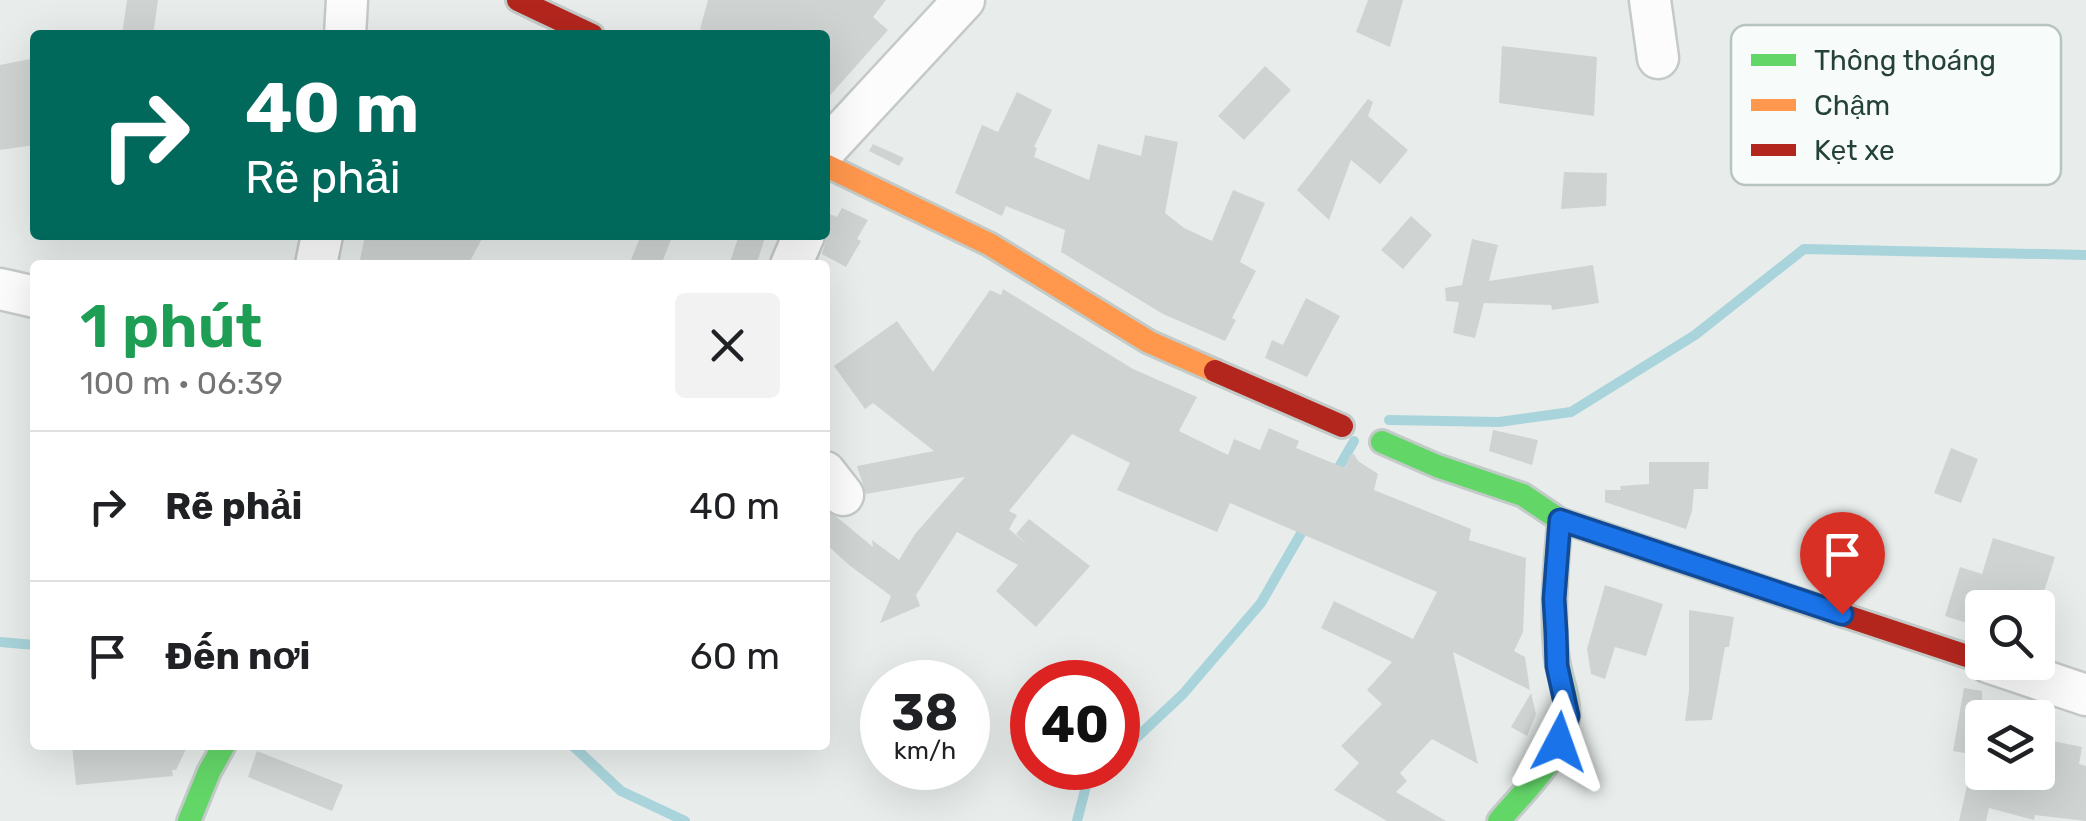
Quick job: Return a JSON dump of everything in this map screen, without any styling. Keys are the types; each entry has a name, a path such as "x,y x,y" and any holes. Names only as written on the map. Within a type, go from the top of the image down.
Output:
{"street":[{"path":"345,30 347,0"},
{"path":"518,0 581,30"},
{"path":"830,164 964,0"},
{"path":"1650,0 1658,58"},
{"path":"830,169 989,244 1149,342 1342,426"},
{"path":"0,289 30,296"},
{"path":"1382,442 1523,495 1560,520 1965,655"},
{"path":"1500,821 1559,742 1568,716 1557,666 1555,616 1560,520"},
{"path":"2041,680 2086,695"},
{"path":"189,821 221,750"}],"building":[{"path":"127,0 158,0 154,30 123,30"},
{"path":"708,0 886,0 873,17 888,30 830,95 830,30 700,29"},
{"path":"1368,0 1403,0 1390,47 1356,32"},
{"path":"1502,46 1597,57 1594,116 1499,103"},
{"path":"30,59 30,146 0,150 0,65"},
{"path":"1265,66 1291,90 1244,140 1218,116"},
{"path":"1017,92 1052,110 1034,147 1034,157 1089,180 1098,144 1141,156 1145,135 1178,142 1165,213 1184,228 1212,241 1233,190 1265,203 1240,262 1256,271 1225,341 1163,314 1061,252 1065,230 1006,206 1002,216 955,193 982,125 998,132"},
{"path":"1368,99 1373,102 1368,116 1408,150 1380,184 1351,160 1329,220 1297,190"},
{"path":"873,144 904,158 899,166 869,151"},
{"path":"1564,172 1607,173 1606,206 1561,209"},
{"path":"842,208 868,220 846,267 822,254 826,240 830,240 830,214 837,217"},
{"path":"1411,216 1432,235 1403,269 1381,250"},
{"path":"1472,239 1498,245 1489,281 1593,265 1599,303 1552,310 1551,305 1484,303 1475,338 1453,333 1459,302 1446,301 1445,288 1462,285"},
{"path":"364,240 481,240 471,260 360,260"},
{"path":"639,240 671,240 663,260 631,260"},
{"path":"737,240 764,240 758,260 731,260"},
{"path":"1003,289 1133,369 1197,397 1179,431 1228,455 1234,439 1260,450 1269,428 1299,441 1296,448 1345,468 1354,454 1378,474 1374,490 1471,529 1469,540 1526,558 1523,632 1514,651 1525,657 1530,690 1453,652 1478,764 1432,739 1400,773 1407,781 1396,792 1446,821 1387,821 1334,790 1359,763 1341,746 1382,704 1367,690 1392,662 1321,628 1334,601 1413,639 1437,592 1230,503 1217,532 1117,490 1130,463 1072,434 1009,511 1017,515 1009,529 1029,546 1016,534 1029,519 1090,566 1036,627 996,591 1018,565 957,532 916,595 920,606 880,623 891,596 830,548 830,513 873,547 872,540 899,560 915,534 965,477 866,494 857,466 934,451 873,403 865,409 834,366 897,321 933,372 990,290 1001,295"},
{"path":"1306,298 1340,316 1307,377 1265,358 1272,340 1283,345"},
{"path":"1493,430 1538,440 1532,465 1489,451"},
{"path":"1951,448 1978,459 1961,503 1934,493"},
{"path":"1649,462 1709,462 1708,489 1694,489 1686,529 1605,502 1605,490 1649,484"},
{"path":"1993,538 2055,557 2045,590 1965,590 1965,622 1945,616 1960,567 1982,574"},
{"path":"1605,585 1663,604 1646,656 1615,647 1605,679 1591,674 1587,649"},
{"path":"1689,610 1734,617 1712,720 1685,721"},
{"path":"1964,688 1982,691 1982,700 1965,700 1965,753 1953,751"},
{"path":"1531,693 1536,714 1527,736 1511,727"},
{"path":"2055,741 2082,747 2079,764 2086,766 2086,821 2035,815 2034,820 1989,808 1986,821 1959,821 1966,790 2055,790"},
{"path":"72,750 186,750 176,770 172,770 173,776 76,785"},
{"path":"257,751 343,785 332,811 248,777"}],"waterway":[{"path":"1389,420 1499,422 1571,412 1695,335 1804,249 2086,255"},
{"path":"1335,474 1354,441"},
{"path":"1140,734 1183,694 1261,603 1307,523"},
{"path":"0,642 30,645"},
{"path":"577,750 621,791 685,821"},
{"path":"1077,821 1085,790"}],"traffic: fast":[{"path":"1382,442 1437,466 1523,495 1560,520 1843,615"},
{"path":"1499,821 1549,761 1567,719 1555,635 1560,520"},
{"path":"189,821 221,750"}],"traffic: slow":[{"path":"830,167 989,244 1149,342 1215,371"}],"traffic: jam":[{"path":"518,0 581,30"},
{"path":"1215,371 1342,426"},
{"path":"1843,615 1965,655"}],"route":[{"path":"1559,742 1568,716 1557,666 1554,599 1560,520 1842,614"}]}
